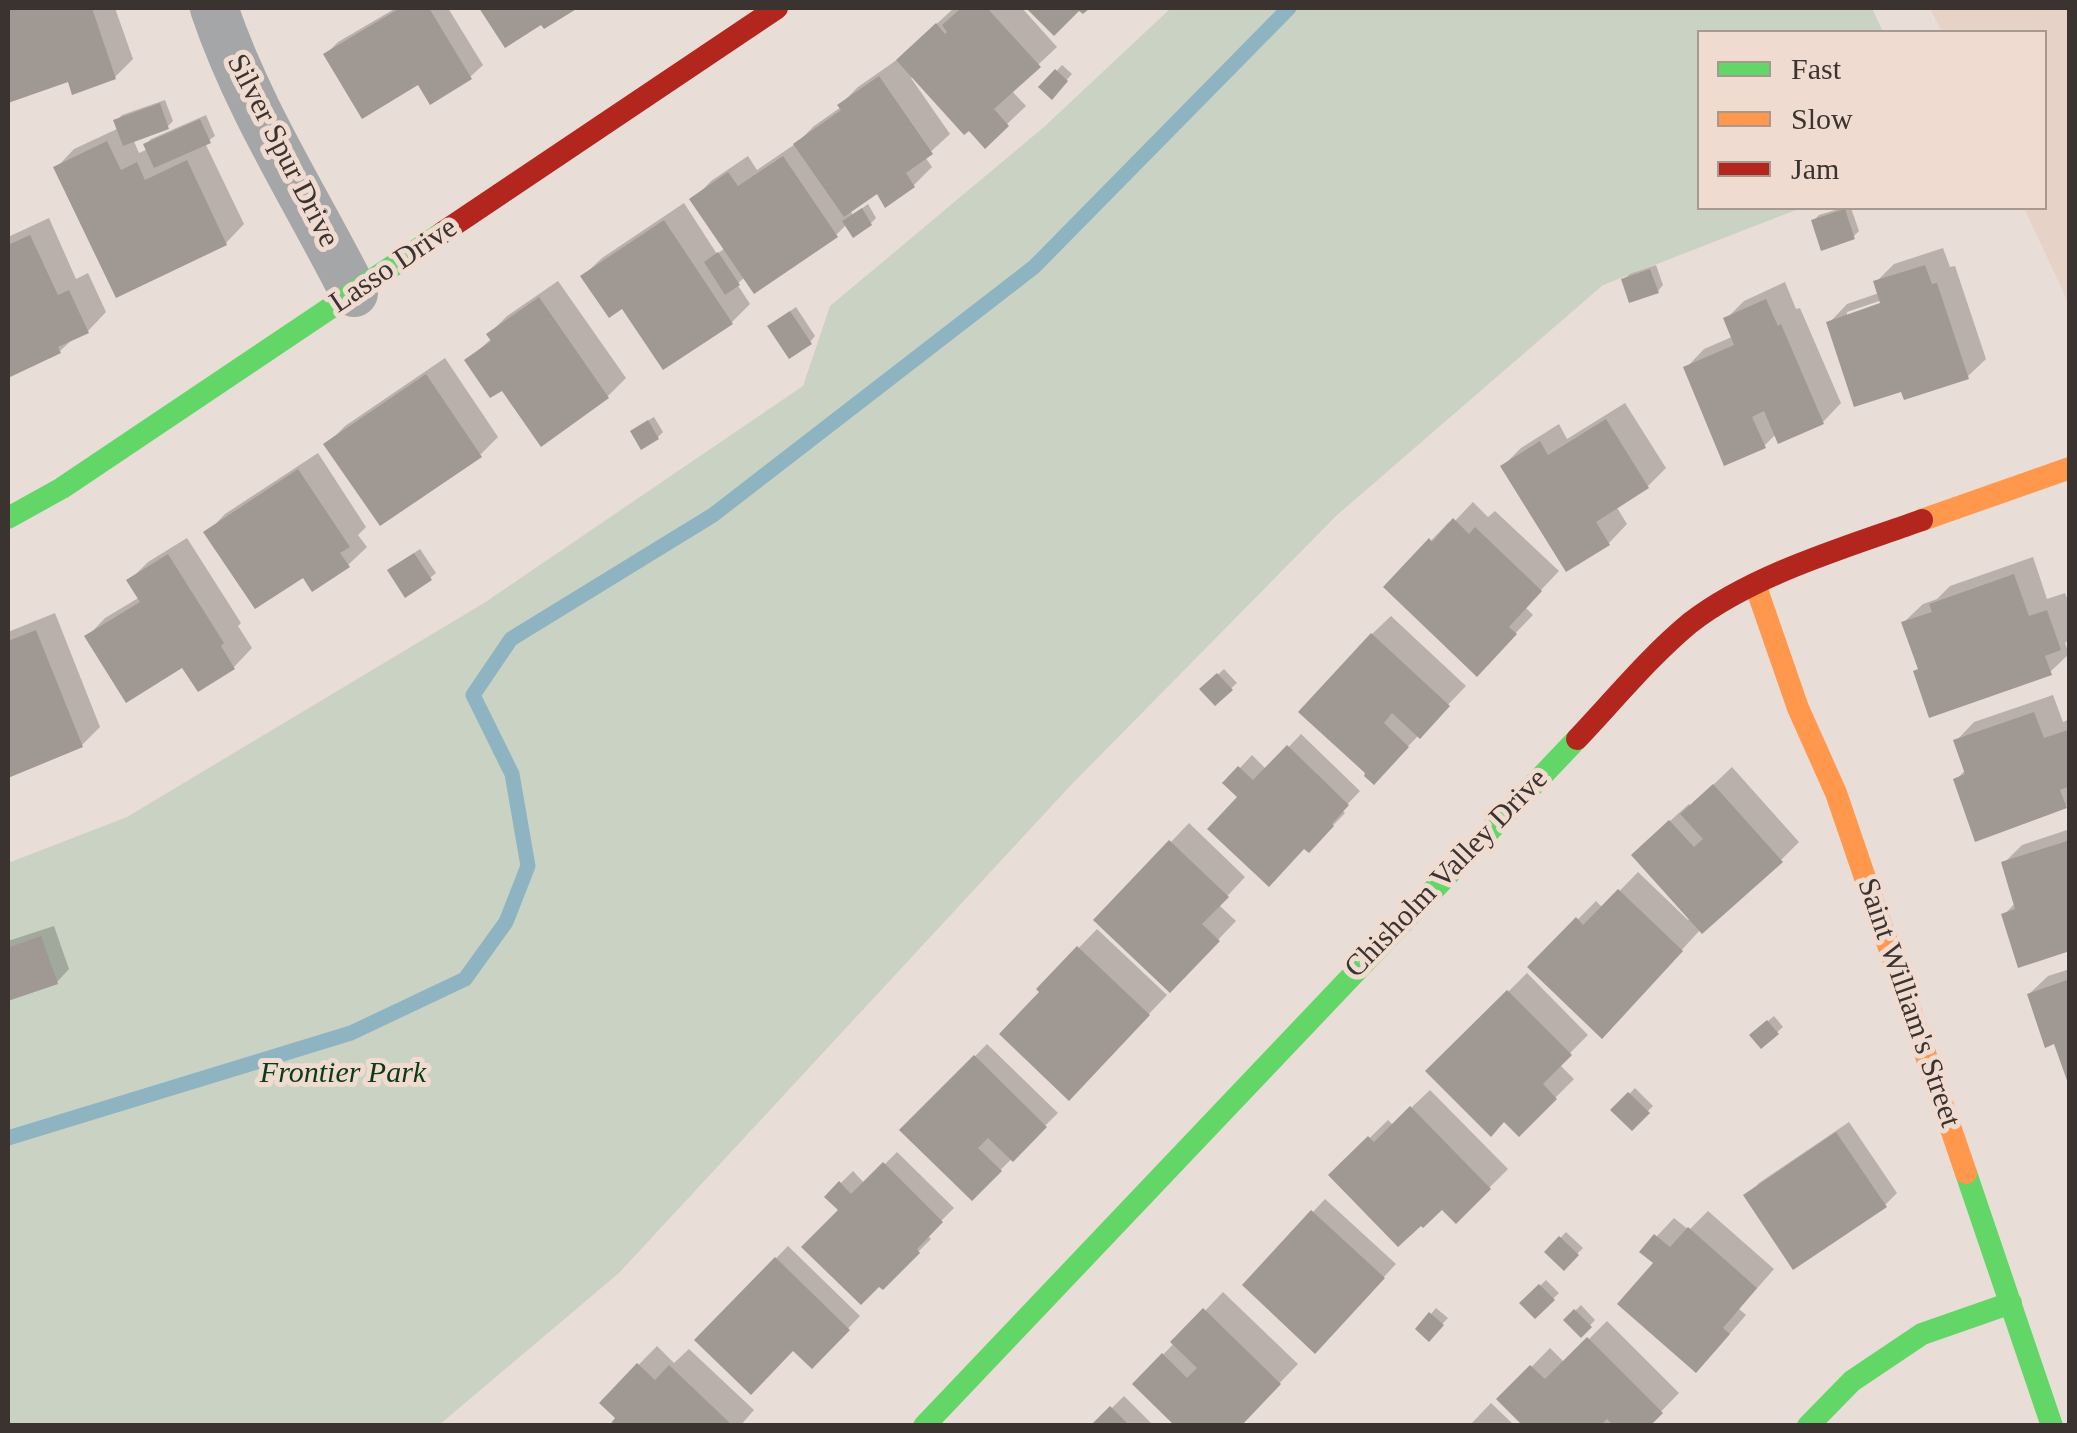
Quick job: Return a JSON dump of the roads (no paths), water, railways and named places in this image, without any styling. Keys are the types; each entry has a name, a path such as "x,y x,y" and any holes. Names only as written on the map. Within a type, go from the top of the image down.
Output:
{"street":[{"name":"Silver Spur Drive","path":"214,8 258,117 354,293"},
{"name":"Lasso Drive","path":"8,518 62,488 777,8"},
{"name":"Chisholm Valley Drive","path":"924,1426 1662,648 1692,622 1781,572 2070,468"},
{"name":"Saint William's Street","path":"1755,584 1798,708 1836,793 2052,1426"},
{"path":"1808,1426 1852,1381 1922,1334 2011,1304"}],"waterway":[{"path":"8,1138 351,1033 465,979 506,922 528,866 512,774 473,695 511,639 713,515 1034,267 1289,8"}],"park label":[{"name":"Frontier Park","path":"343,1074"}]}
